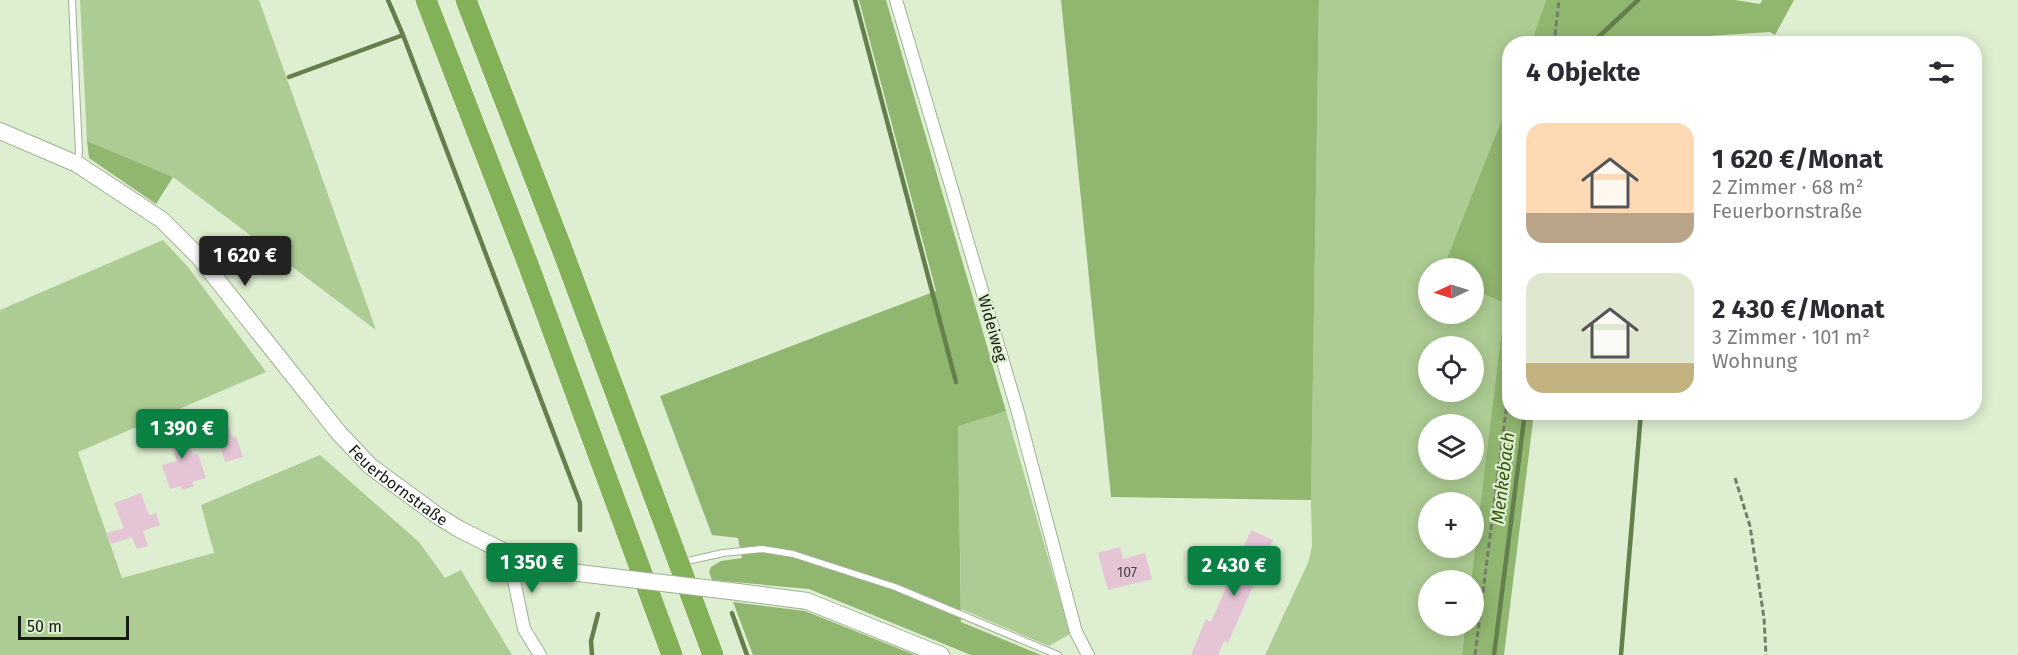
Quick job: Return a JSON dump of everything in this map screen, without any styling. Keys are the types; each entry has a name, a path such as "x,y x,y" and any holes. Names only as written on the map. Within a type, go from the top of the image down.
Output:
{"highway":[{"path":"426,0 528,264 672,655"},
{"path":"466,0 562,249 713,655"}],"street":[{"name":"Wideiweg","path":"896,0 1017,409 1076,632 1088,655"},
{"name":"Feuerbornstraße","path":"0,131 77,164 162,220 199,257 338,432 370,466 459,529 519,559 563,571 807,601 941,655"},
{"path":"519,559 514,580 524,629 540,655"}],"lane":[{"path":"72,0 79,153 77,164"},
{"path":"679,563 723,553 762,549 793,554 895,587 1058,655"}],"path":[{"path":"1555,36 1559,0"},
{"path":"1475,655 1505,420"},
{"path":"1735,478 1750,526 1764,618 1766,655"}],"green space":[{"path":"80,0 259,0 376,330 173,177 87,141"},
{"path":"859,0 886,0 1006,411 958,426 961,622 1041,655 971,655 809,589 712,580 709,572 711,567 721,561 742,558 738,538 712,535 660,396 936,291"},
{"path":"1061,0 1319,0 1311,500 1111,497"},
{"path":"1319,0 1546,0 1533,36 1502,36 1502,119 1447,258 1418,258 1418,324 1484,324 1484,294 1502,302 1502,327 1484,474 1484,414 1418,414 1418,480 1483,480 1482,492 1418,492 1418,558 1474,558 1472,570 1418,570 1418,636 1464,636 1462,655 1265,655 1308,563 1312,546"},
{"path":"1546,0 1735,0 1760,4 1762,0 1794,0 1775,35 1770,32 1709,36 1533,36"},
{"path":"1502,119 1502,302 1484,294 1484,258 1447,258"},
{"path":"87,141 173,177 156,204 89,158"},
{"path":"163,240 188,267 266,372 78,452 122,578 214,553 201,505 320,455 419,542 445,578 461,570 512,655 0,655 0,310"},
{"path":"1502,327 1502,420 1533,420 1504,655 1462,655 1464,636 1484,636 1484,570 1472,570 1474,558 1484,558 1484,492 1482,492"},
{"path":"1006,411 1070,634 1049,646 961,609 958,425"},
{"path":"733,602 805,611 915,655 753,655"}],"building":[{"path":"182,420 193,455 198,454 206,478 192,482 194,486 182,490 181,486 170,489 162,465 177,461 166,425"},
{"path":"227,421 232,437 236,436 243,457 225,462 214,425"},
{"path":"141,493 149,515 156,513 160,525 143,531 148,546 137,549 132,537 111,544 107,533 124,528 114,503"},
{"path":"1251,530 1273,540 1228,643 1224,641 1218,655 1191,655 1206,619 1211,622"},
{"path":"1120,547 1123,559 1145,553 1152,579 1108,590 1098,553"}],"waterway":[{"path":"388,0 580,503 580,530"},
{"path":"855,0 956,382"},
{"name":"Menkebach","path":"1600,36 1638,0"},
{"path":"289,77 403,35"},
{"name":"Menkebach","path":"1494,655 1524,420"},
{"path":"1621,655 1640,420"},
{"path":"732,613 747,655"},
{"path":"592,655 591,641 598,614"}]}
